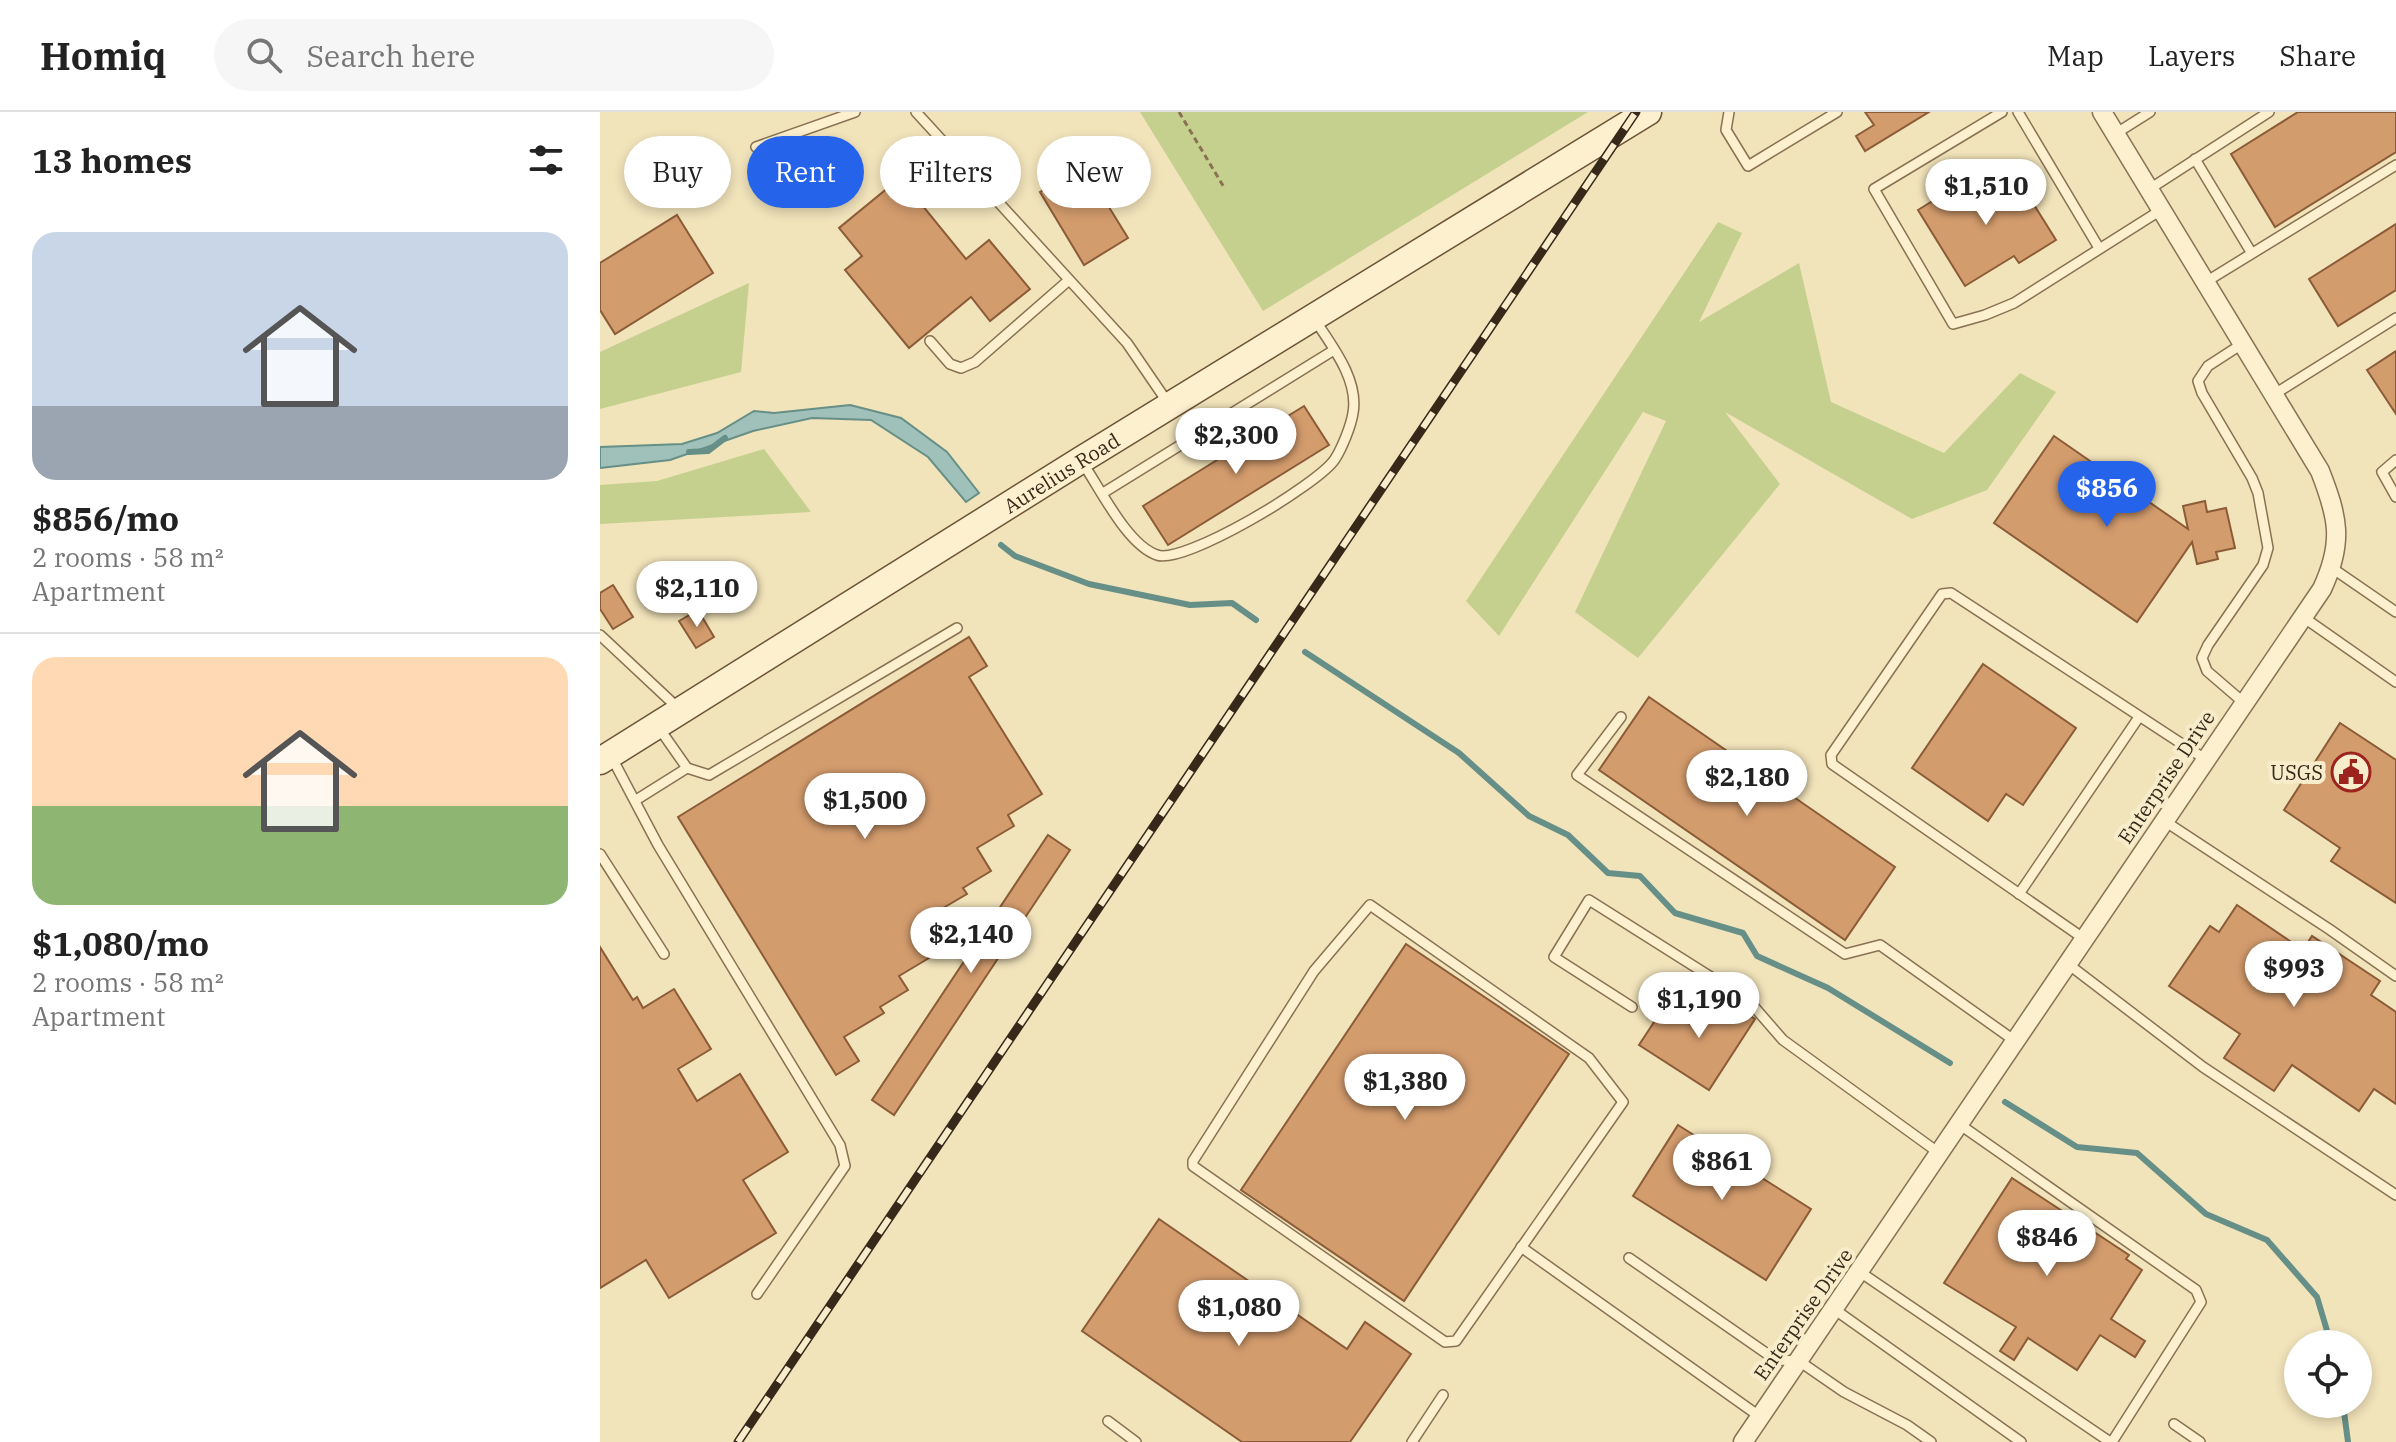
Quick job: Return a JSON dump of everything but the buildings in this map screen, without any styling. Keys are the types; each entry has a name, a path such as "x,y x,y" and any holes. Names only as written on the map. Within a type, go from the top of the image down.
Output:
{"street":[{"name":"Aurelius Road","path":"605,758 1081,460 1648,112"},
{"name":"Enterprise Drive","path":"1743,1442 2322,589 2332,568 2338,542 2335,509 2320,471 2102,112"}],"lane":[{"path":"787,136 855,112"},
{"path":"916,112 1127,343 1170,405"},
{"path":"1729,112 1726,130 1748,166 1837,112"},
{"path":"2002,112 1874,189 1951,322 1957,324 2014,303 2161,210"},
{"path":"2018,112 2099,248"},
{"path":"2115,134 2150,112"},
{"path":"2148,190 2269,112"},
{"path":"2195,159 2251,252"},
{"path":"2204,283 2396,165"},
{"path":"930,341 950,364 961,368 975,362 1069,280"},
{"path":"1081,460 1136,542 1159,556 1180,555 1286,501 1335,460 1353,412 1348,371 1313,317"},
{"path":"2273,395 2396,318"},
{"path":"2242,344 2208,366 2198,381 2252,478 2258,493 2268,548 2263,565 2202,658 2207,671 2243,702"},
{"path":"1103,493 1334,350"},
{"path":"2396,460 2382,472 2396,497"},
{"path":"2332,568 2396,612"},
{"path":"2083,938 1832,764 1831,755 1946,592 2205,759"},
{"path":"2303,617 2396,682"},
{"path":"658,725 687,768 709,775 957,628"},
{"path":"600,635 681,711"},
{"path":"1621,717 1577,775 1845,954 1880,945 2015,1041"},
{"path":"2019,894 2139,717"},
{"path":"605,758 636,800 658,845 840,1145 845,1166 757,1294"},
{"path":"636,800 687,768"},
{"path":"2163,820 2396,976"},
{"path":"600,854 664,954"},
{"path":"1632,1007 1554,957 1589,900 1749,1001 1783,1040 1939,1153"},
{"path":"1370,905 1589,1058 1623,1102 1521,1247 1456,1341 1445,1342 1193,1166 1193,1161 1314,971 1370,905"},
{"path":"2068,964 2203,1067 2396,1195"},
{"path":"1860,1272 2111,1442 2201,1302 2196,1290 1959,1124"},
{"path":"1521,1247 1759,1416"},
{"path":"1629,1258 1776,1360 1799,1361 1844,1392 1907,1425 1931,1442"},
{"path":"1834,1309 2021,1442"},
{"path":"1412,1442 1443,1395"},
{"path":"1108,1421 1136,1442"},
{"path":"2174,1424 2200,1442"}],"path":[{"path":"1179,112 1225,189"}],"green space":[{"path":"1140,112 1588,112 1263,311"},
{"path":"1718,222 1742,233 1699,322 1799,263 1831,402 1944,453 2020,373 2056,392 1987,490 1912,519 1725,412 1780,484 1638,658 1575,612 1666,421 1643,412 1499,636 1466,601"},
{"path":"749,283 741,372 600,409 600,352"},
{"path":"764,449 811,512 600,524 600,485 657,481"}],"water":[{"path":"850,405 901,418 947,452 979,493 966,502 928,457 871,420 812,418 753,431 670,460 600,468 600,447 682,444 717,433 754,411 774,413"}],"waterway":[{"path":"689,452 708,451 725,438"},
{"path":"1001,545 1015,556 1089,584 1190,605 1232,603 1256,620"},
{"path":"1305,652 1459,753 1529,816 1568,835 1608,873 1640,876 1675,913 1743,933 1757,956 1828,988 1950,1063"},
{"path":"2005,1102 2077,1147 2137,1153 2206,1214 2267,1240 2317,1297 2327,1330"},
{"path":"2345,1418 2348,1442"}],"railway":[{"path":"738,1442 1636,112"}],"place":[{"name":"USGS","path":"2351,772"}]}
